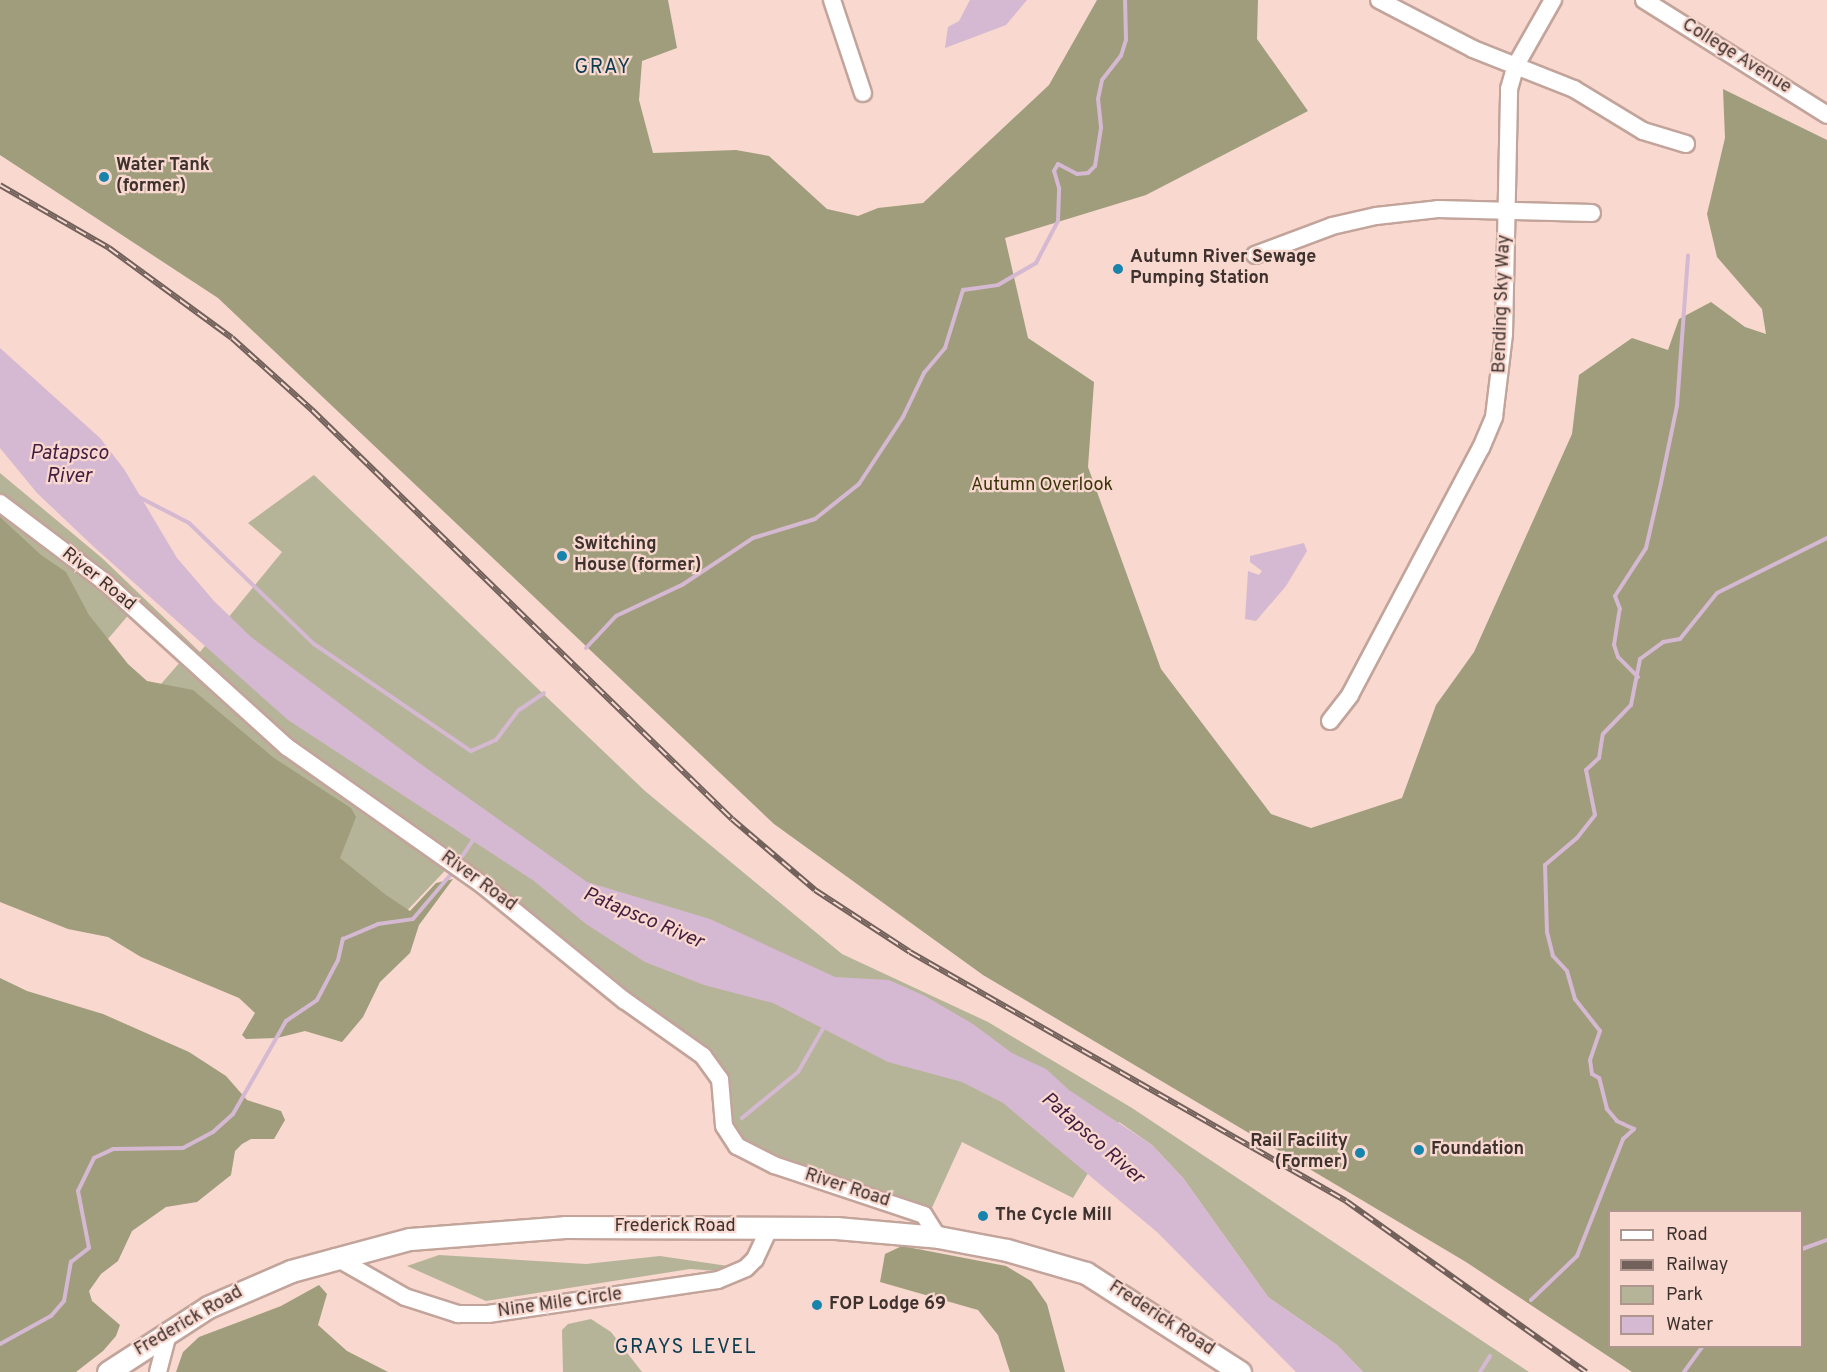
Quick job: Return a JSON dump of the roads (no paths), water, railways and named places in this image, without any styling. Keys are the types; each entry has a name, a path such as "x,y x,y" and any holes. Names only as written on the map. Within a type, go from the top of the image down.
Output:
{"main road":[{"name":"Frederick Road","path":"108,1372 169,1330 250,1288 335,1257 410,1239 501,1230 771,1227 938,1237 1045,1259 1086,1273 1240,1372"}],"street":[{"path":"832,0 862,93"},
{"path":"1378,0 1473,49 1574,89 1643,131 1686,144"},
{"name":"Bending Sky Way","path":"1330,721 1350,695 1481,448 1494,417 1502,370 1506,122 1516,65 1553,0"},
{"name":"College Avenue","path":"1644,0 1827,115"},
{"path":"1255,255 1300,236 1376,216 1438,209 1592,213"},
{"name":"River Road","path":"0,503 106,583 287,747 484,885 624,1000 703,1056 720,1078 724,1126 737,1146 774,1165 924,1215 938,1237"},
{"name":"Nine Mile Circle","path":"335,1257 405,1297 458,1314 488,1314 718,1280 746,1268 755,1259 771,1227"},
{"path":"158,1372 169,1330"}],"water":[{"path":"970,0 1027,0 1006,25 945,48 948,27 959,21"},
{"name":"Patapsco River","path":"0,348 100,438 124,469 177,558 214,601 251,637 415,760 587,882 710,919 835,977 889,980 925,996 973,1024 1012,1053 1046,1069 1069,1090 1152,1145 1183,1178 1268,1297 1337,1345 1363,1372 1296,1372 1157,1232 1003,1103 962,1082 888,1062 773,1003 704,985 645,962 586,924 534,881 288,720 94,547 37,493 0,448"},
{"path":"1304,543 1307,551 1286,586 1256,621 1245,619 1248,571 1259,575 1262,571 1250,562 1250,556"}],"waterway":[{"path":"586,648 616,616 682,585 753,538 815,519 859,484 903,417 924,373 945,348 963,290 998,285 1036,263 1058,221 1059,188 1054,171 1058,164 1077,174 1088,173 1095,166 1101,127 1098,99 1102,80 1121,56 1126,40 1125,0"},
{"path":"1638,677 1618,657 1614,645 1620,609 1615,596 1646,548 1661,483 1677,406 1688,255"},
{"path":"135,495 189,523 314,644 471,751 496,740 519,710 544,693"},
{"path":"1531,1300 1577,1256 1623,1139 1634,1129 1617,1121 1607,1109 1599,1078 1592,1074 1590,1060 1600,1031 1575,999 1567,971 1553,956 1547,932 1545,865 1577,838 1595,815 1586,770 1599,758 1603,734 1631,705 1640,659 1663,642 1680,639 1717,593 1827,538"},
{"path":"461,858 474,839"},
{"path":"0,1344 51,1316 64,1301 71,1262 89,1248 78,1191 94,1158 113,1149 183,1148 213,1132 233,1114 286,1021 317,1000 338,960 343,939 378,924 413,919 452,873"},
{"path":"742,1118 798,1072 824,1027"},
{"path":"1803,1249 1827,1240"},
{"path":"1684,1372 1702,1348"},
{"path":"1480,1372 1490,1356"}],"railway":[{"path":"0,185 109,248 232,338 312,410 732,819 815,890 910,952 1346,1201 1586,1372"}],"place":[{"name":"Water Tank (former)","path":"104,177"},
{"name":"Autumn River Sewage Pumping Station","path":"1118,269"},
{"name":"Switching House (former)","path":"562,556"},
{"name":"Foundation","path":"1419,1150"},
{"name":"Rail Facility (Former)","path":"1360,1153"},
{"name":"The Cycle Mill","path":"983,1216"},
{"name":"FOP Lodge 69","path":"817,1305"}],"district":[{"name":"GRAY","path":"603,68"},
{"name":"GRAYS LEVEL","path":"686,1348"}],"park label":[{"name":"Autumn Overlook","path":"1042,486"}]}
